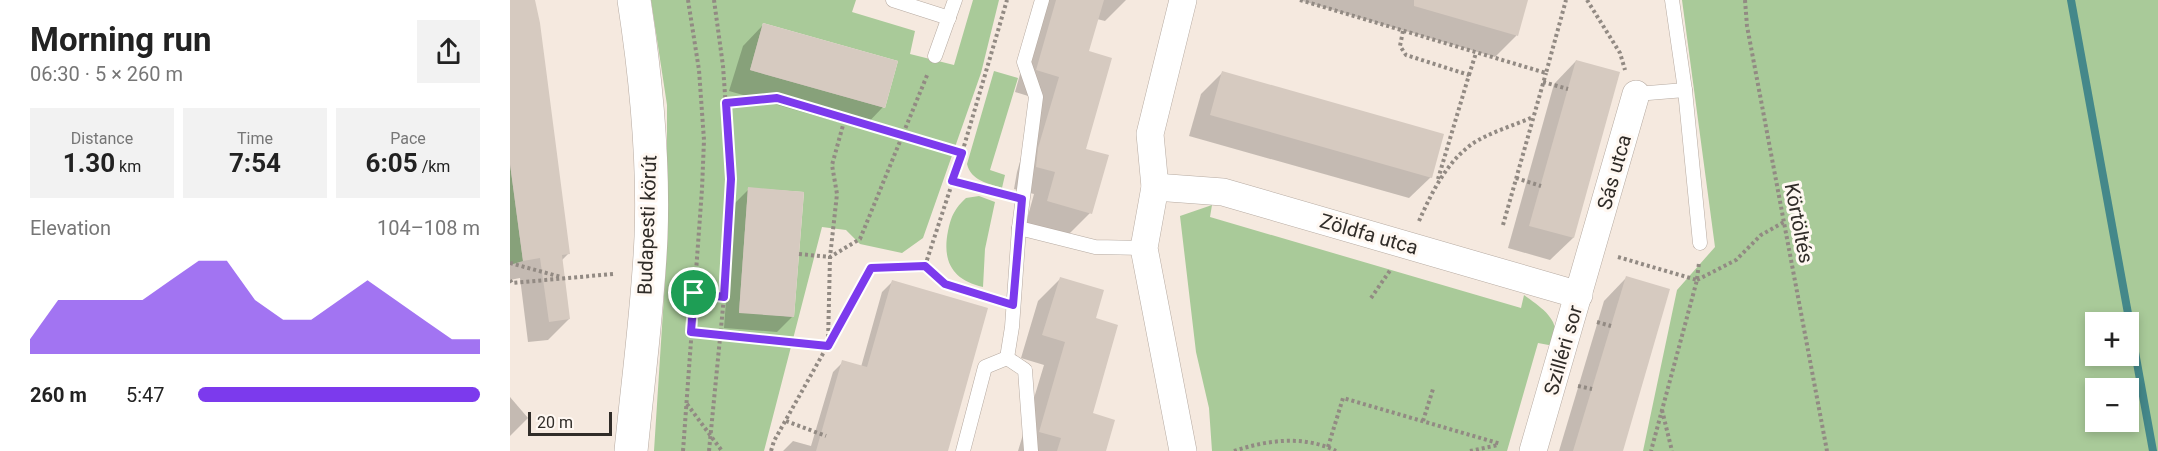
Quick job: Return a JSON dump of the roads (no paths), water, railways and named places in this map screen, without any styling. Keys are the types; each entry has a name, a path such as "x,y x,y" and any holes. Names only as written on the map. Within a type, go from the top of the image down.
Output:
{"street":[{"name":"Budapesti körút","path":"631,451 651,237 649,134 643,60 634,0"},
{"path":"1183,0 1150,134 1155,187 1144,248 1183,451"},
{"name":"Sás utca","path":"1592,250 1636,94"},
{"name":"Zöldfa utca","path":"1155,187 1223,192 1580,295"},
{"name":"Szilléri sor","path":"1522,449 1580,295 1592,250"}],"lane":[{"path":"893,0 949,18"},
{"path":"935,56 955,0"},
{"path":"1007,358 1012,327 1018,228 1036,97 1024,62 1042,0"},
{"path":"1672,0 1685,90 1700,243"},
{"path":"1636,94 1685,90"},
{"path":"1018,228 1095,246 1144,248"},
{"path":"963,451 985,367 1007,358"},
{"path":"1007,358 1025,370 1031,451"}],"waterway":[{"path":"2071,0 2153,451"}]}
